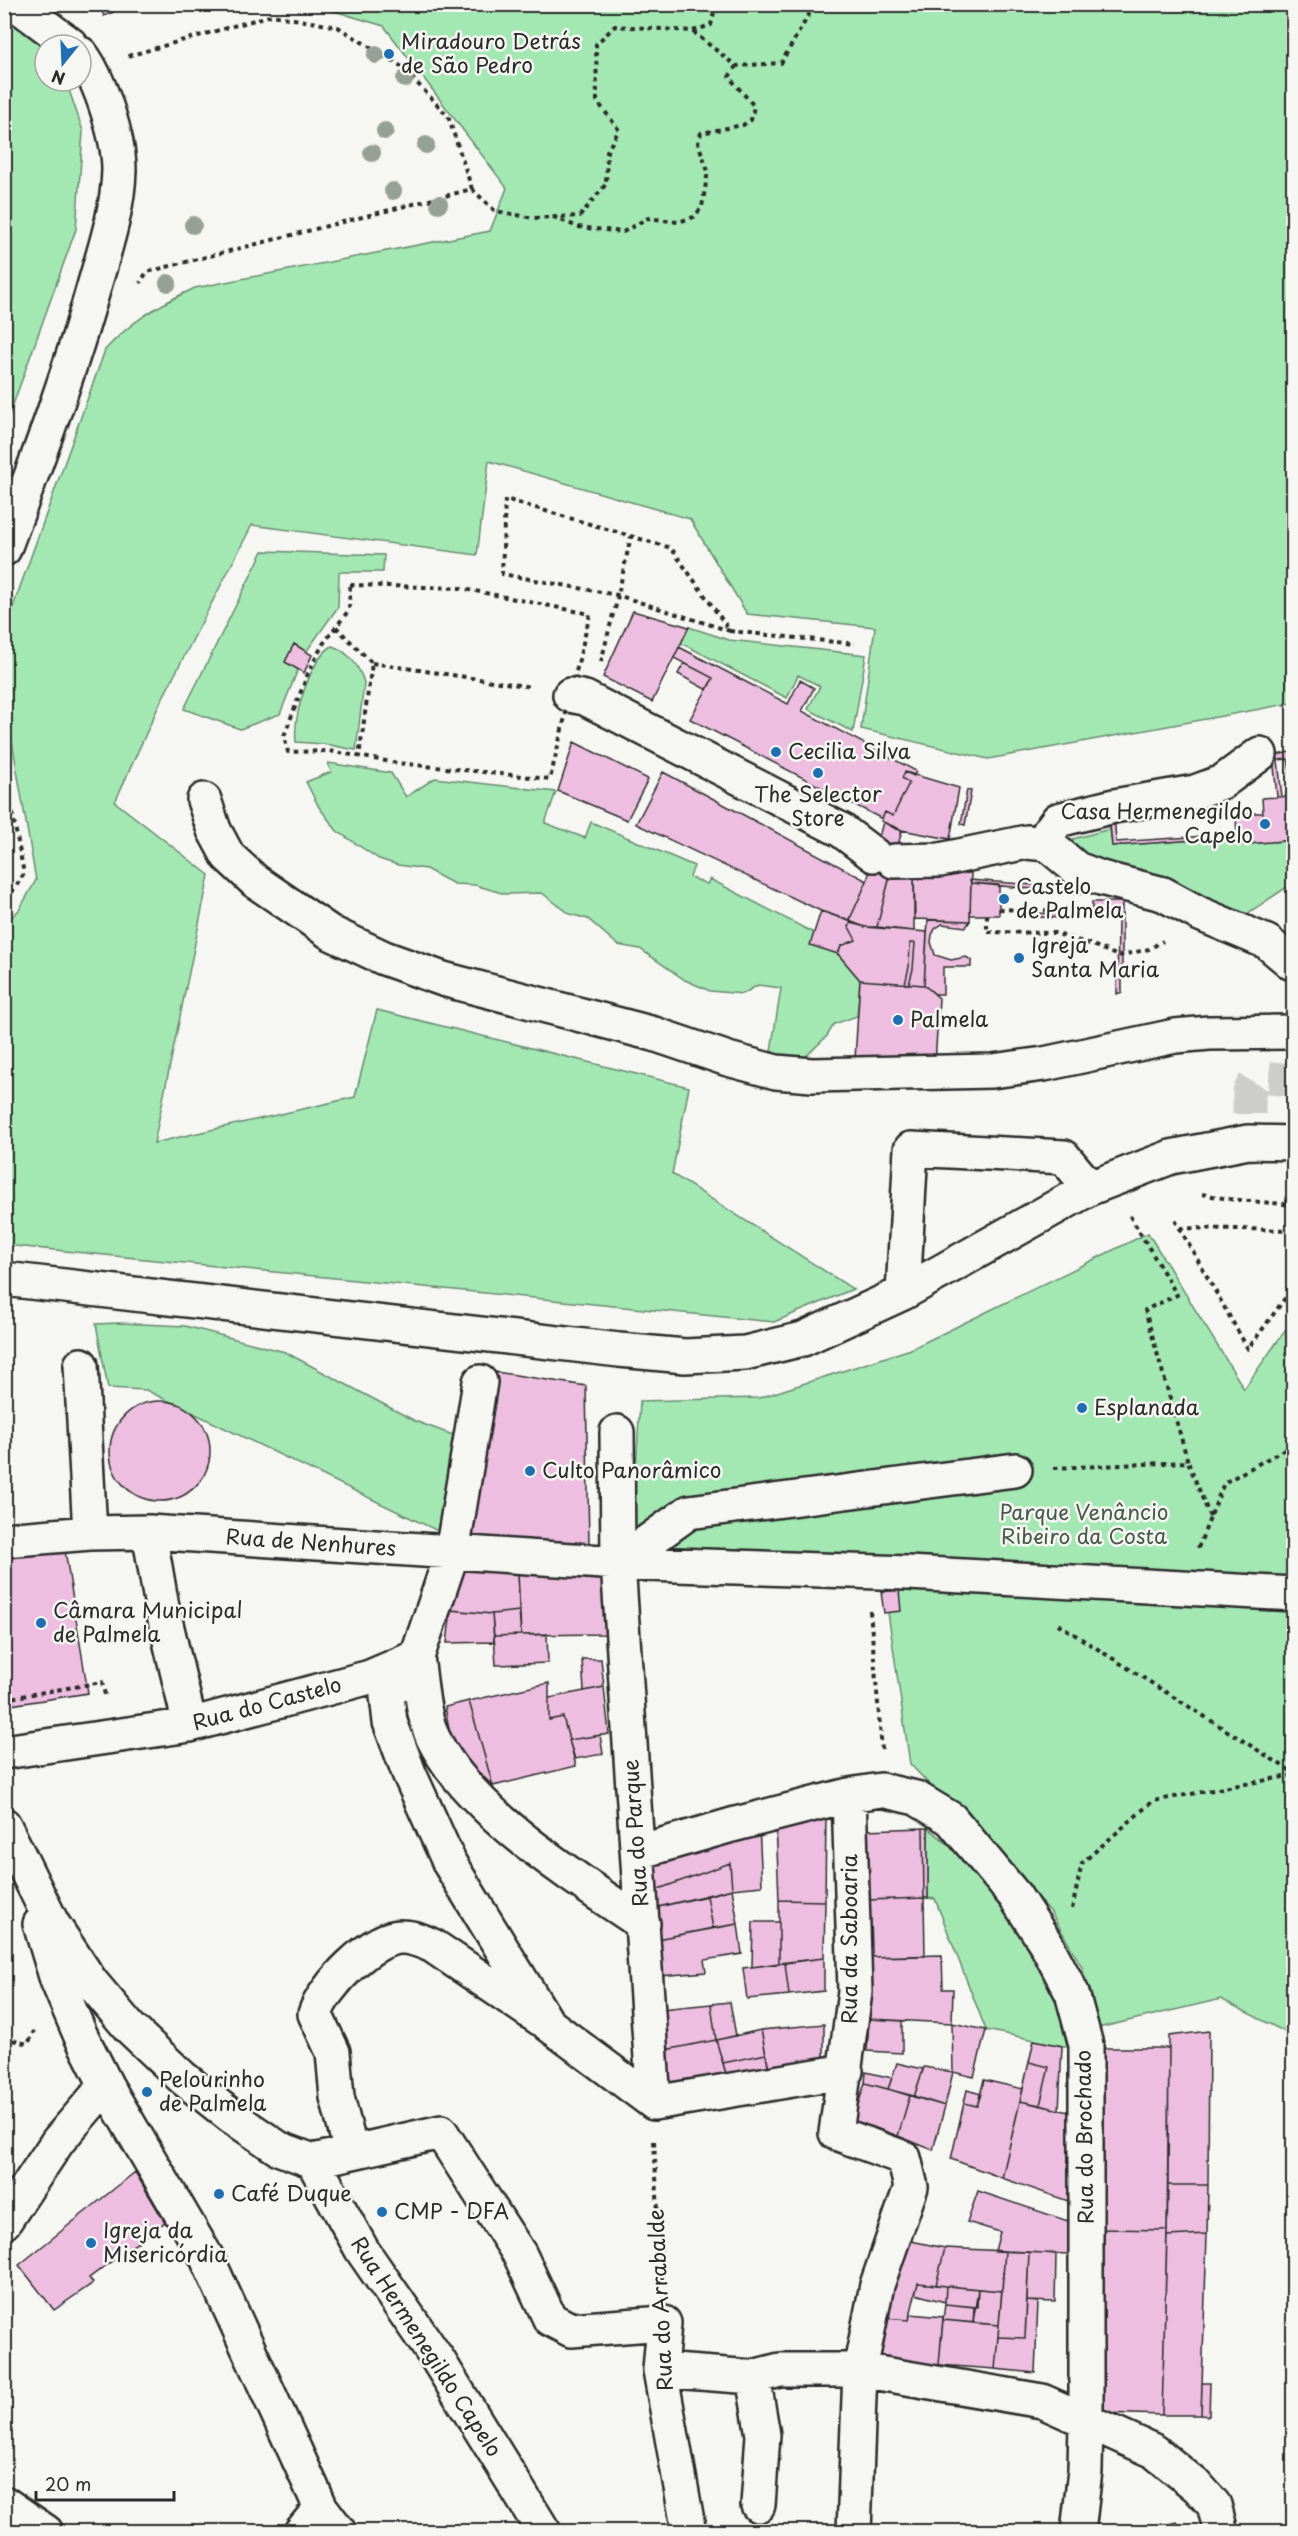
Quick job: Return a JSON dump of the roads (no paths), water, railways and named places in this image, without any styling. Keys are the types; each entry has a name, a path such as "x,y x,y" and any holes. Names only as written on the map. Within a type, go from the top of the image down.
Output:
{"street":[{"path":"16,4 55,33"},
{"path":"4,549 74,356 111,224 119,167 103,97 93,72"},
{"path":"556,692 585,699 841,830 884,858 940,860 1027,842 1047,844 1077,869 1101,878 1163,894 1200,914 1267,942 1293,962"},
{"path":"1047,844 1049,832 1058,820 1114,806 1195,792 1222,782 1260,754"},
{"path":"204,800 214,830 228,856 255,881 331,933 373,953 444,979 654,1034 728,1059 776,1072 812,1075 992,1071 1056,1062 1174,1036 1209,1033 1293,1032"},
{"path":"4,1279 685,1356 745,1353 803,1339 903,1293 1090,1188 1248,1128 1293,1143"},
{"path":"903,1293 911,1149 1064,1157 1090,1188"},
{"path":"81,1365 90,1533"},
{"path":"480,1382 452,1553 417,1657 387,1696 390,1722 409,1773 450,1864 548,2024"},
{"name":"Rua do Parque","path":"617,1432 618,1563 654,2103"},
{"path":"618,1563 689,1512 1015,1470"},
{"path":"149,1532 162,1607 190,1725"},
{"name":"Rua de Nenhures","path":"4,1540 90,1533 149,1532 618,1563 908,1573 1293,1594"},
{"path":"417,1657 424,1706 432,1736 451,1768 477,1799 561,1868 642,1924"},
{"name":"Rua do Castelo","path":"4,1752 190,1725 370,1677 417,1657"},
{"name":"Rua do Brochado","path":"638,1852 849,1795 885,1792 916,1798 951,1819 1015,1896 1072,1994 1086,2045 1086,2421 1085,2470 1078,2532"},
{"name":"Rua da Saboaria","path":"849,1795 855,1992 836,2133 904,2158 911,2187 878,2285 860,2370 854,2532"},
{"path":"4,1824 52,1923 91,1982 129,2027 183,2078 278,2148 313,2161 351,2152 337,2097 333,2052 315,2014 319,2002 365,1952 384,1940 400,1936 416,1938 433,1946 548,2024 654,2103 846,2071"},
{"path":"19,1853 57,1980 106,2085 207,2258 320,2524"},
{"path":"4,2222 58,2141 106,2085"},
{"name":"Rua do Arrabalde","path":"351,2152 441,2133 520,2255 550,2319 571,2330 664,2323 660,2370 689,2532"},
{"name":"Rua Hermenegildo Capelo","path":"313,2161 362,2250 438,2360 544,2532"},
{"path":"660,2370 753,2377 780,2370 860,2370 1042,2401 1154,2451 1198,2487 1214,2505 1221,2532"},
{"path":"753,2377 763,2435 758,2505"},
{"path":"4,2503 46,2532"}],"tunnel":[{"path":"1249,1114 1249,1092 1255,1081 1269,1078 1294,1080"}],"place":[{"name":"Miradouro Detrás de São Pedro","path":"389,54"},
{"name":"Cecilia Silva","path":"776,752"},
{"name":"The Selector Store","path":"818,773"},
{"name":"Casa Hermenegildo Capelo","path":"1265,824"},
{"name":"Castelo de Palmela","path":"1004,899"},
{"name":"Igreja Santa Maria","path":"1019,958"},
{"name":"Palmela","path":"898,1020"},
{"name":"Esplanada","path":"1082,1408"},
{"name":"Culto Panorâmico","path":"530,1471"},
{"name":"Câmara Municipal de Palmela","path":"41,1623"},
{"name":"Pelourinho de Palmela","path":"147,2092"},
{"name":"Café Duque","path":"219,2194"},
{"name":"CMP - DFA","path":"382,2212"},
{"name":"Igreja da Misericórdia","path":"91,2243"}],"park label":[{"name":"Parque Venâncio Ribeiro da Costa","path":"1084,1525"}]}
